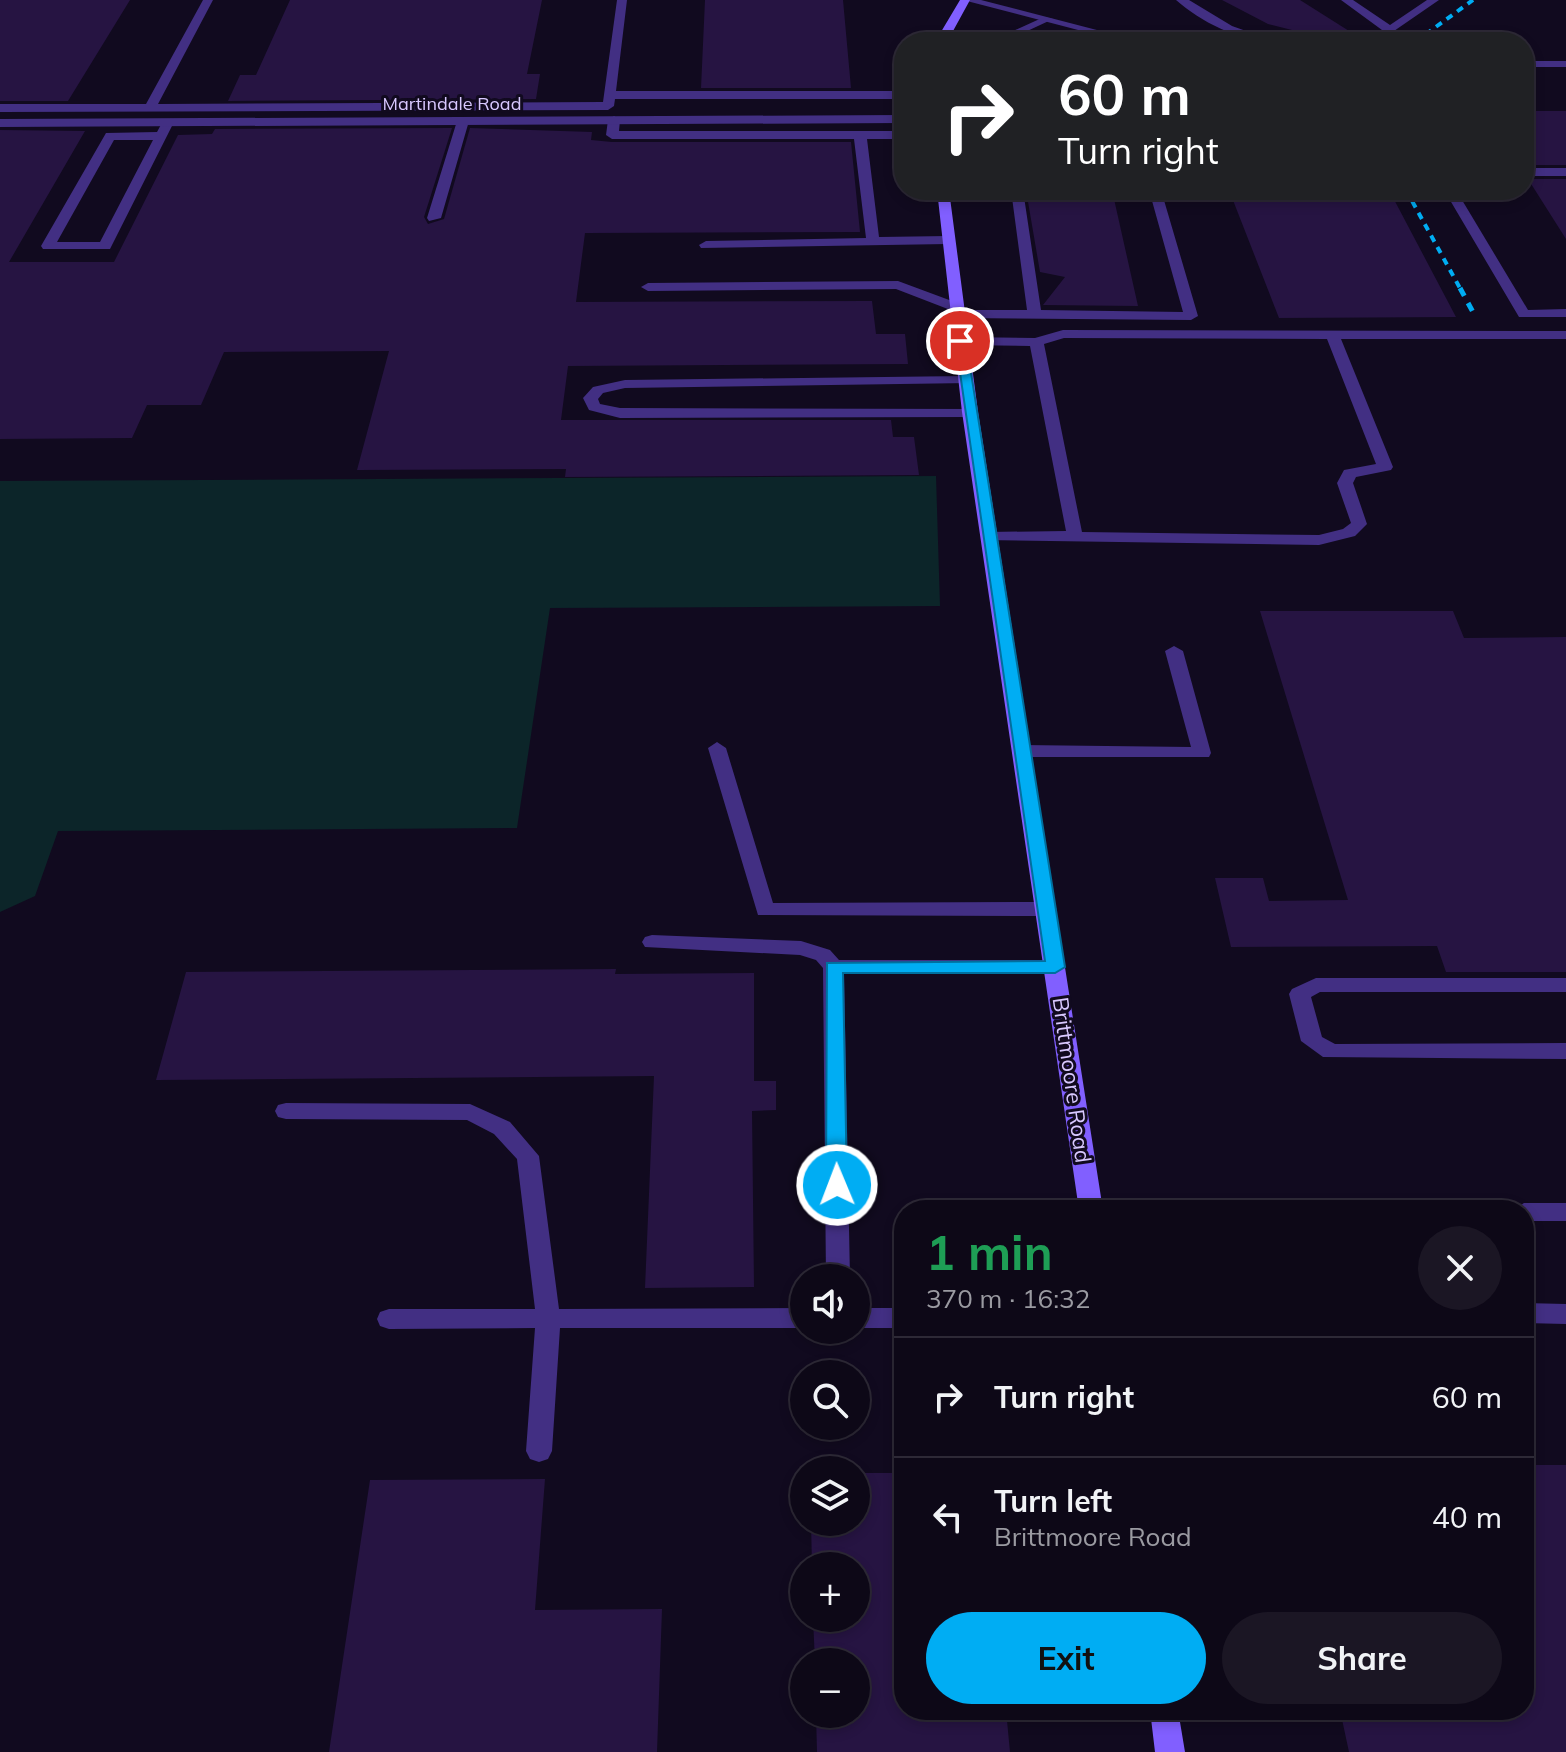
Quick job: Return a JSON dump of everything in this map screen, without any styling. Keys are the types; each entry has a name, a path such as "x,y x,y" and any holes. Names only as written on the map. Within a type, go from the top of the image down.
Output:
{"main road":[{"path":"947,32 967,0"},
{"name":"Brittmoore Road","path":"944,200 965,380 1090,1200"},
{"path":"1165,1720 1170,1752"}],"street":[{"path":"150,107 208,0"},
{"path":"0,108 608,106 622,0"},
{"path":"967,0 1098,32"},
{"path":"1181,0 1240,32"},
{"path":"1346,0 1390,30"},
{"path":"1387,32 1434,0"},
{"path":"1018,32 1048,19"},
{"path":"1534,64 1566,64"},
{"path":"610,95 894,95"},
{"path":"819,119 820,135"},
{"name":"Martindale Road","path":"0,123 894,119"},
{"path":"614,120 612,135 894,135"},
{"path":"434,218 463,121"},
{"path":"161,136 110,136 48,246 105,246 161,136 168,122"},
{"path":"860,135 873,241"},
{"path":"1534,172 1566,172"},
{"path":"1018,200 1035,314"},
{"path":"648,287 898,285 955,311 1191,316 1158,200"},
{"path":"1456,200 1524,314 1566,313"},
{"path":"706,245 948,240"},
{"path":"960,341 1036,342 1074,334 1566,335"},
{"path":"989,537 1319,540 1349,533 1359,524 1345,483 1350,473 1385,467 1332,335"},
{"path":"1036,342 1075,536"},
{"path":"965,380 625,384 598,390 590,398 594,407 620,413 970,412"},
{"path":"1022,751 1202,753 1174,651"},
{"path":"717,748 765,910 1047,909"},
{"path":"652,942 801,948 823,955 833,967 838,1264"},
{"path":"833,967 1055,967"},
{"path":"1566,985 1316,985 1300,994 1312,1041 1331,1052 1566,1051"},
{"path":"286,1111 470,1112 502,1128 528,1156 548,1318 539,1451"},
{"path":"1534,1212 1566,1212"},
{"path":"1534,1313 1566,1314"},
{"path":"389,1319 790,1318"},
{"path":"870,1318 894,1318"}],"green space":[{"path":"936,476 940,606 550,608 517,828 58,831 35,896 0,912 0,481"}],"building":[{"path":"0,0 130,0 68,101 0,101"},
{"path":"290,0 542,0 527,74 540,74 536,99 228,101 240,75 256,75"},
{"path":"705,0 843,0 851,88 701,88"},
{"path":"1222,0 1300,0 1351,32 1296,31 1268,24"},
{"path":"1534,111 1566,111 1566,165 1534,165"},
{"path":"452,128 424,217 428,224 444,219 470,128 592,132 591,140 612,142 851,142 860,232 585,233 576,302 872,301 876,334 905,334 908,364 568,366 561,420 891,420 893,437 914,437 919,475 565,477 566,469 357,470 389,351 224,352 201,405 147,405 132,438 0,439 0,130 85,131 9,262 114,262 178,135 212,134 215,129"},
{"path":"1534,179 1566,179 1566,239 1534,188"},
{"path":"1028,200 1114,200 1138,306 1043,305 1065,277 1040,272"},
{"path":"1233,200 1394,200 1456,317 1279,318"},
{"path":"1260,611 1453,611 1464,638 1566,637 1566,972 1446,972 1437,946 1231,947 1215,878 1263,878 1269,901 1348,900"},
{"path":"616,969 615,974 754,973 754,1081 776,1081 776,1110 752,1111 754,1287 645,1288 654,1076 156,1080 186,972"},
{"path":"1534,1465 1566,1465 1566,1752 1349,1752 1342,1720 1534,1720"},
{"path":"870,1473 894,1473 894,1720 1007,1720 1010,1752 817,1752 816,1728 870,1728 870,1648 814,1648 814,1632 870,1632 870,1552 812,1552 811,1536 870,1536"},
{"path":"545,1479 535,1610 662,1609 657,1752 329,1752 370,1480"}],"railway":[{"path":"1429,32 1473,0"},
{"path":"1412,200 1461,290"},
{"path":"1460,288 1474,314"}],"route":[{"path":"837,1185 833,967 1055,967 960,341"}]}
